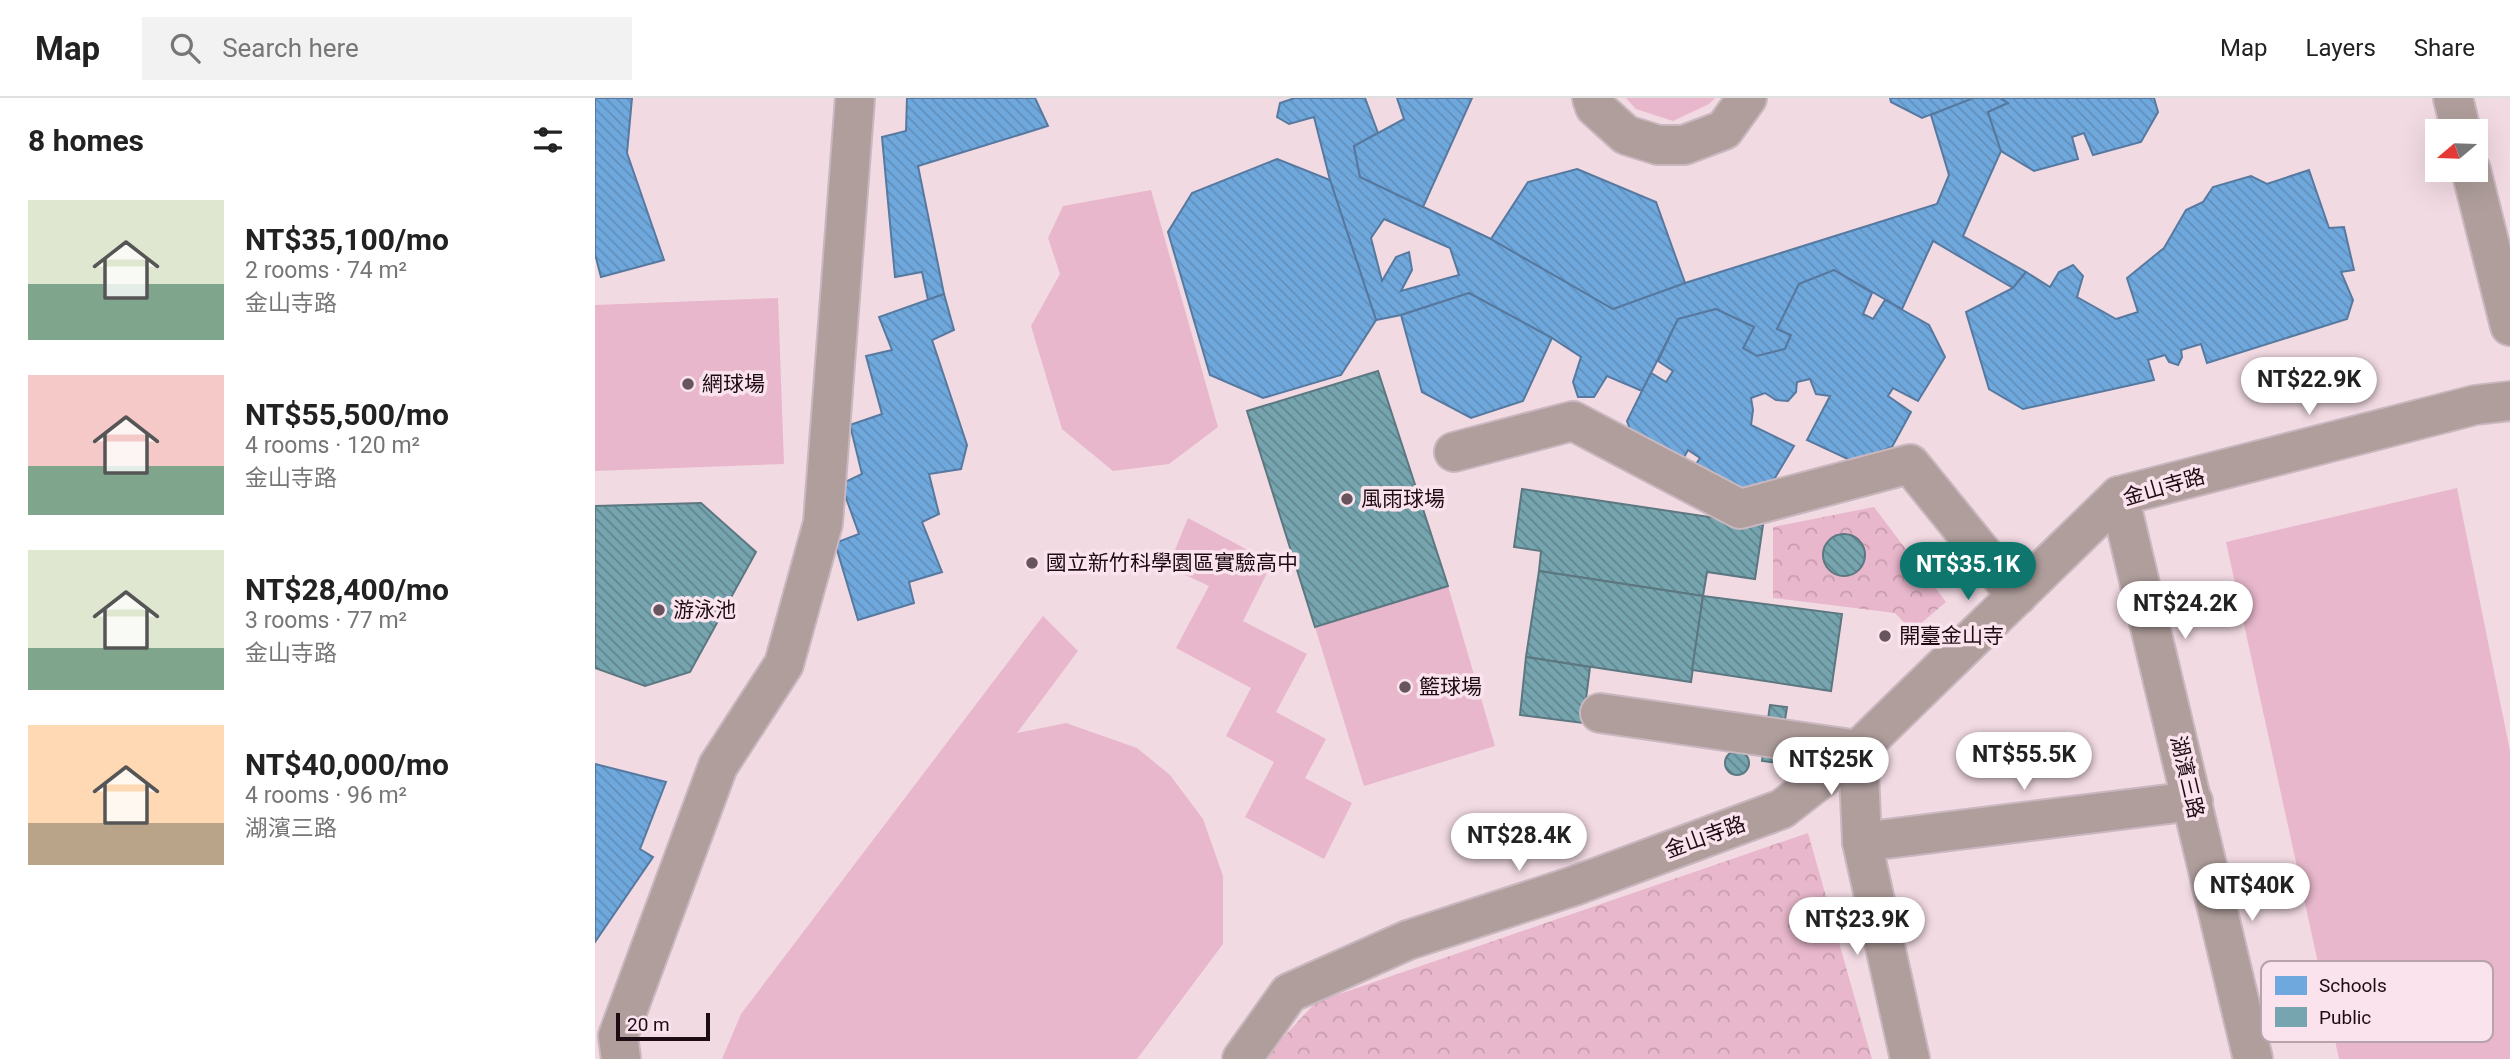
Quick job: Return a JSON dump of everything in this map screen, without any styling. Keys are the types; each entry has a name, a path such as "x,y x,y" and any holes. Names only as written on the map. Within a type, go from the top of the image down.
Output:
{"street":[{"path":"621,1059 618,1036 718,765 784,664 823,523 855,98"},
{"path":"1592,98 1595,107 1626,135 1658,145 1684,145 1724,130 1747,98"},
{"path":"2453,98 2459,119"},
{"path":"2474,182 2510,326"},
{"name":"金山寺路","path":"1242,1059 1290,993 1408,940 1574,886 1782,808 1858,750 2119,496 2475,405 2510,401"},
{"path":"1454,452 1573,421 1739,509 1910,464 2017,596"},
{"name":"湖濱三路","path":"2119,496 2253,1059"},
{"path":"1600,713 1858,750 1862,842 1910,1059"},
{"path":"1862,842 2193,800"}],"green space":[{"path":"1626,98 1715,98 1709,104 1673,121 1636,109"},
{"path":"1151,190 1218,427 1169,464 1113,471 1062,429 1031,326 1060,274 1048,238 1063,206"},
{"name":"網球場","path":"778,298 784,464 595,471 595,305"},
{"path":"2457,488 2510,751 2510,1059 2339,1059 2335,1042 2493,1042 2493,961 2318,961 2226,542"},
{"path":"1874,507 1946,602 1912,631 1895,613 1773,598 1773,527"},
{"path":"1188,518 1272,563 1243,621 1307,654 1276,712 1326,739 1305,778 1352,803 1324,859 1245,817 1274,762 1226,736 1251,688 1176,648 1209,586 1168,567"},
{"name":"籃球場","path":"1448,586 1495,746 1364,786 1315,627"},
{"path":"1043,616 1078,651 1017,733 1066,723 1137,748 1170,775 1203,819 1223,876 1223,944 1137,1059 722,1059 741,1014"},
{"path":"1808,833 1872,1059 1263,1059 1316,1002"}],"building: Schools":[{"path":"595,98 632,98 627,153 664,260 601,277 595,254"},
{"path":"907,98 1035,98 1048,126 918,166 944,294 928,300 922,272 895,277 882,137 906,131"},
{"path":"1295,98 1365,98 1378,133 1354,146 1360,177 1491,239 1613,309 1685,283 1937,204 1949,175 1931,115 1971,98 2000,98 2008,103 1988,112 2001,151 1963,236 2026,272 2013,288 1933,241 1902,309 1834,270 1799,284 1777,329 1791,335 1785,349 1757,356 1743,348 1754,327 1716,309 1678,319 1642,391 1607,376 1594,397 1578,397 1573,382 1581,357 1552,338 1469,293 1401,315 1376,320 1330,180 1314,117 1289,124 1277,117 1280,103","holes":["1384,219 1450,248 1459,275 1401,291 1412,270 1409,252 1396,257 1382,281 1371,238"]},
{"path":"1397,98 1472,98 1423,207 1360,177 1354,146 1404,119"},
{"path":"1890,98 1971,99 1922,118 1891,102"},
{"path":"2000,98 2154,98 2158,112 2141,142 2093,155 2084,133 2072,137 2078,159 2034,171 2001,151 1988,112 2008,103"},
{"path":"1277,159 1330,180 1376,320 1341,375 1263,398 1210,375 1168,232 1192,193"},
{"path":"1577,169 1656,202 1685,283 1613,309 1491,239 1528,182"},
{"path":"2309,170 2329,228 2344,227 2354,270 2341,272 2353,300 2347,319 2207,363 2201,344 2181,350 2182,357 2178,365 2169,362 2165,355 2148,360 2154,380 2023,409 1989,389 1966,312 2013,288 2026,272 2050,287 2059,272 2073,265 2083,276 2077,297 2116,319 2138,312 2127,278 2164,248 2186,210 2203,202 2213,187 2251,176 2267,184"},
{"path":"1834,270 1872,293 1863,314 1873,319 1885,300 1929,325 1945,357 1918,401 1893,388 1888,396 1911,412 1892,447 1852,461 1807,440 1830,396 1816,394 1810,379 1797,382 1796,392 1788,401 1776,400 1765,393 1751,398 1751,425 1794,446 1769,488 1735,497 1689,475 1700,458 1688,450 1677,470 1639,453 1627,421 1651,373 1666,382 1673,371 1658,361 1678,319 1716,309 1754,327 1743,348 1757,356 1785,349 1791,335 1777,329 1799,284"},
{"path":"1469,293 1552,338 1523,401 1471,418 1422,392 1401,315"},
{"path":"944,294 954,330 932,340 967,445 961,469 929,474 939,514 922,522 942,572 909,582 914,603 858,620 835,543 859,534 841,484 862,474 850,425 882,414 866,356 892,350 879,317"},
{"path":"595,764 666,782 640,849 653,857 595,942"}],"building: Public":[{"name":"風雨球場","path":"1378,371 1448,586 1315,627 1247,411"},
{"path":"1522,489 1763,525 1755,579 1707,572 1703,596 1539,571 1541,551 1514,547"},
{"name":"游泳池","path":"701,503 756,552 690,672 645,686 595,668 595,506"},
{"path":"1844,534 1859,540 1865,555 1859,570 1844,576 1829,570 1823,555 1829,540"},
{"path":"1539,571 1703,596 1691,682 1526,657"},
{"path":"1703,596 1842,614 1831,691 1692,670"},
{"path":"1526,657 1590,667 1583,723 1520,715"},
{"path":"1770,705 1787,707 1778,763 1762,761"},
{"path":"1737,751 1745,755 1749,763 1745,771 1737,775 1729,771 1725,763 1729,755"}],"place":[{"name":"網球場","path":"688,384"},
{"name":"風雨球場","path":"1347,499"},
{"name":"國立新竹科學園區實驗高中","path":"1032,563"},
{"name":"游泳池","path":"659,610"},
{"name":"開臺金山寺","path":"1885,636"},
{"name":"籃球場","path":"1405,687"}]}
